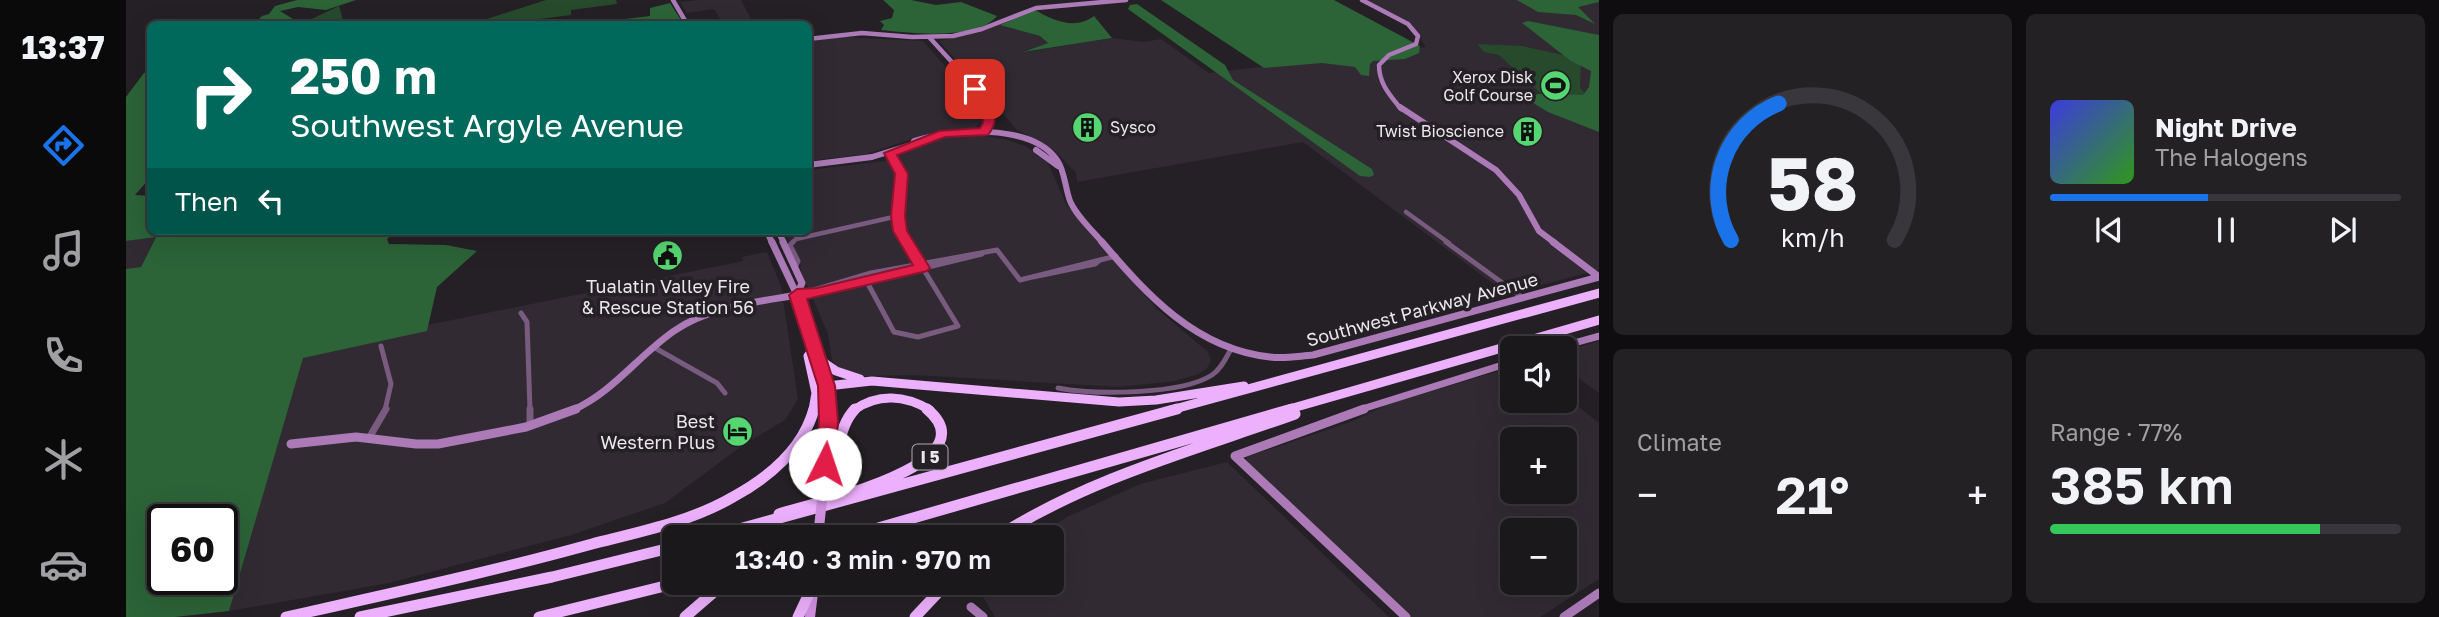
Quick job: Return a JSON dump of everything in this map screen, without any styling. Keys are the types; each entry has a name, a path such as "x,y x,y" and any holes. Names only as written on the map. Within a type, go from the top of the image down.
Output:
{"highway":[{"name":"I 5","path":"753,525 1599,293"},
{"path":"891,525 1599,320"},
{"path":"286,617 530,561 682,518 733,497 774,469 799,439 814,407 815,386 808,356 816,346"},
{"name":"I 5","path":"820,360 836,371 872,381 1119,402 1164,399 1283,380"},
{"name":"I 5","path":"827,386 872,381"},
{"path":"1016,525 1088,488 1359,390"},
{"name":"I 5","path":"749,525 918,467 926,462 937,447 940,435 935,418 916,401 882,397 866,401 848,416 841,430 834,467 824,481"},
{"path":"360,617 541,580 662,550"},
{"path":"539,617 662,587"},
{"path":"685,617 710,595"},
{"path":"798,617 808,595"},
{"path":"915,617 936,595"}],"main road":[{"path":"819,525 828,421 827,386"},
{"path":"810,617 813,595"}],"street":[{"path":"673,0 685,21"},
{"path":"812,39 867,33 929,37 973,32 1036,8 1126,0"},
{"path":"1362,0 1406,23 1418,36 1416,44 1389,55 1378,65 1379,77 1394,101 1413,118 1496,170 1519,195 1539,231 1599,277"},
{"path":"812,164 890,153 944,133 984,132 990,124 987,110 978,92 929,37"},
{"name":"Southwest Parkway Avenue","path":"984,132 1007,136 1032,148 1058,166 1064,176 1071,204 1175,320 1203,338 1231,349 1276,357 1313,355 1599,277"},
{"path":"867,282 894,332 901,336 912,338 958,326 900,231 898,216 902,174 890,153"},
{"path":"1406,212 1523,298"},
{"path":"795,268 797,261 791,242 898,216"},
{"path":"769,235 797,295 827,386"},
{"path":"780,235 802,283 797,295"},
{"path":"797,295 814,287 997,250 1020,280 1058,274 1116,256"},
{"path":"291,444 334,438 369,438 425,445 454,442 530,424 577,409 674,331 697,318 797,295 817,294 920,265"},
{"path":"521,313 527,322 530,424"},
{"path":"1577,342 1599,336"},
{"path":"369,438 386,412 392,395 392,379 381,346"},
{"path":"655,348 717,383 725,393"},
{"path":"1058,388 1079,392 1121,392 1191,384 1214,374 1231,349"},
{"path":"1406,617 1235,456 1396,397 1500,366"},
{"path":"1564,617 1599,593"},
{"path":"971,607 982,617"}],"shaded area":[{"path":"741,0 752,21 721,21 714,9 687,13 680,2"},
{"path":"1364,0 1599,0 1599,270 1507,294 1303,142 1077,182 1076,173 1054,150 1017,130 939,41 1000,25 1040,36 1048,43 1024,51 1027,52 1112,38 1144,42 1161,39 1209,73 1426,47 1412,25"},
{"path":"842,37 923,41 976,101 982,121 975,128 940,130 866,154 812,161 812,41"},
{"path":"973,134 1008,140 1027,147 1048,163 1066,204 1157,309 1208,352 1211,361 1207,368 1199,374 1175,381 1119,387 915,375 864,376 838,369 832,360 828,334 800,263 785,235 812,235 812,170 885,161 937,139"},
{"path":"156,236 141,267 126,269 126,241"},
{"path":"767,252 781,286 798,399 785,420 743,445 665,503 571,535 389,583 229,611 233,595 238,595 238,575 294,352 743,261 742,257"},
{"path":"1599,341 1599,393 1577,377 1577,347"},
{"path":"1500,371 1500,413 1577,413 1577,406 1599,423 1599,579 1577,593 1577,518 1500,518 1500,595 1574,595 1540,617 1411,617 1246,463 1247,457 1350,422 1391,403"},
{"path":"1227,462 1389,617 995,617 982,595 1064,595 1064,525 1054,525 1140,484"}],"green space":[{"path":"297,0 356,0 326,10 298,7 280,11 296,21 258,21 275,6"},
{"path":"546,0 616,0 617,4 571,10 571,15 523,21 480,21"},
{"path":"883,0 911,0 936,5 961,2 997,16 987,24 959,32 942,34 881,30 884,25 880,21 892,18 894,10"},
{"path":"1161,0 1334,0 1420,46 1419,53 1405,59 1373,61 1370,64 1369,76 1361,75 1355,67 1322,63 1264,68"},
{"path":"1517,0 1599,2 1578,7 1595,24 1576,15 1538,12"},
{"path":"670,3 681,20 608,21 650,16 650,8"},
{"path":"1137,4 1225,65 1233,80 1372,169 1374,175 1360,176 1128,9 1130,5"},
{"path":"339,6 343,21 307,21"},
{"path":"1035,10 1050,18 1072,23 1079,23 1094,16 1112,38 1023,52 1048,43 1040,36 1000,25"},
{"path":"1528,21 1599,35 1599,132 1548,112 1530,101 1532,96 1538,94 1583,95 1589,87 1591,71 1571,61 1522,23"},
{"name":"Xerox Disk Golf Course","path":"1477,44 1522,46 1581,59 1580,88 1599,109 1547,99 1499,55 1484,52"},
{"path":"147,72 147,181 135,195 147,196 147,235 392,235 387,239 389,244 446,245 477,251 437,287 427,331 303,358 238,580 238,504 147,504 147,595 234,595 229,611 175,617 126,617 126,269 141,267 156,237 126,241 126,97"}],"place":[{"name":"Xerox Disk Golf Course","path":"1556,86"},
{"name":"Sysco","path":"1087,127"},
{"name":"Twist Bioscience","path":"1527,131"},
{"name":"Tualatin Valley Fire & Rescue Station 56","path":"668,256"},
{"name":"Best Western Plus","path":"738,431"}],"route":[{"path":"825,464 827,386 797,295 817,294 922,268 900,231 898,216 902,174 890,153 944,133 984,132 990,124 990,114 975,89"}]}
